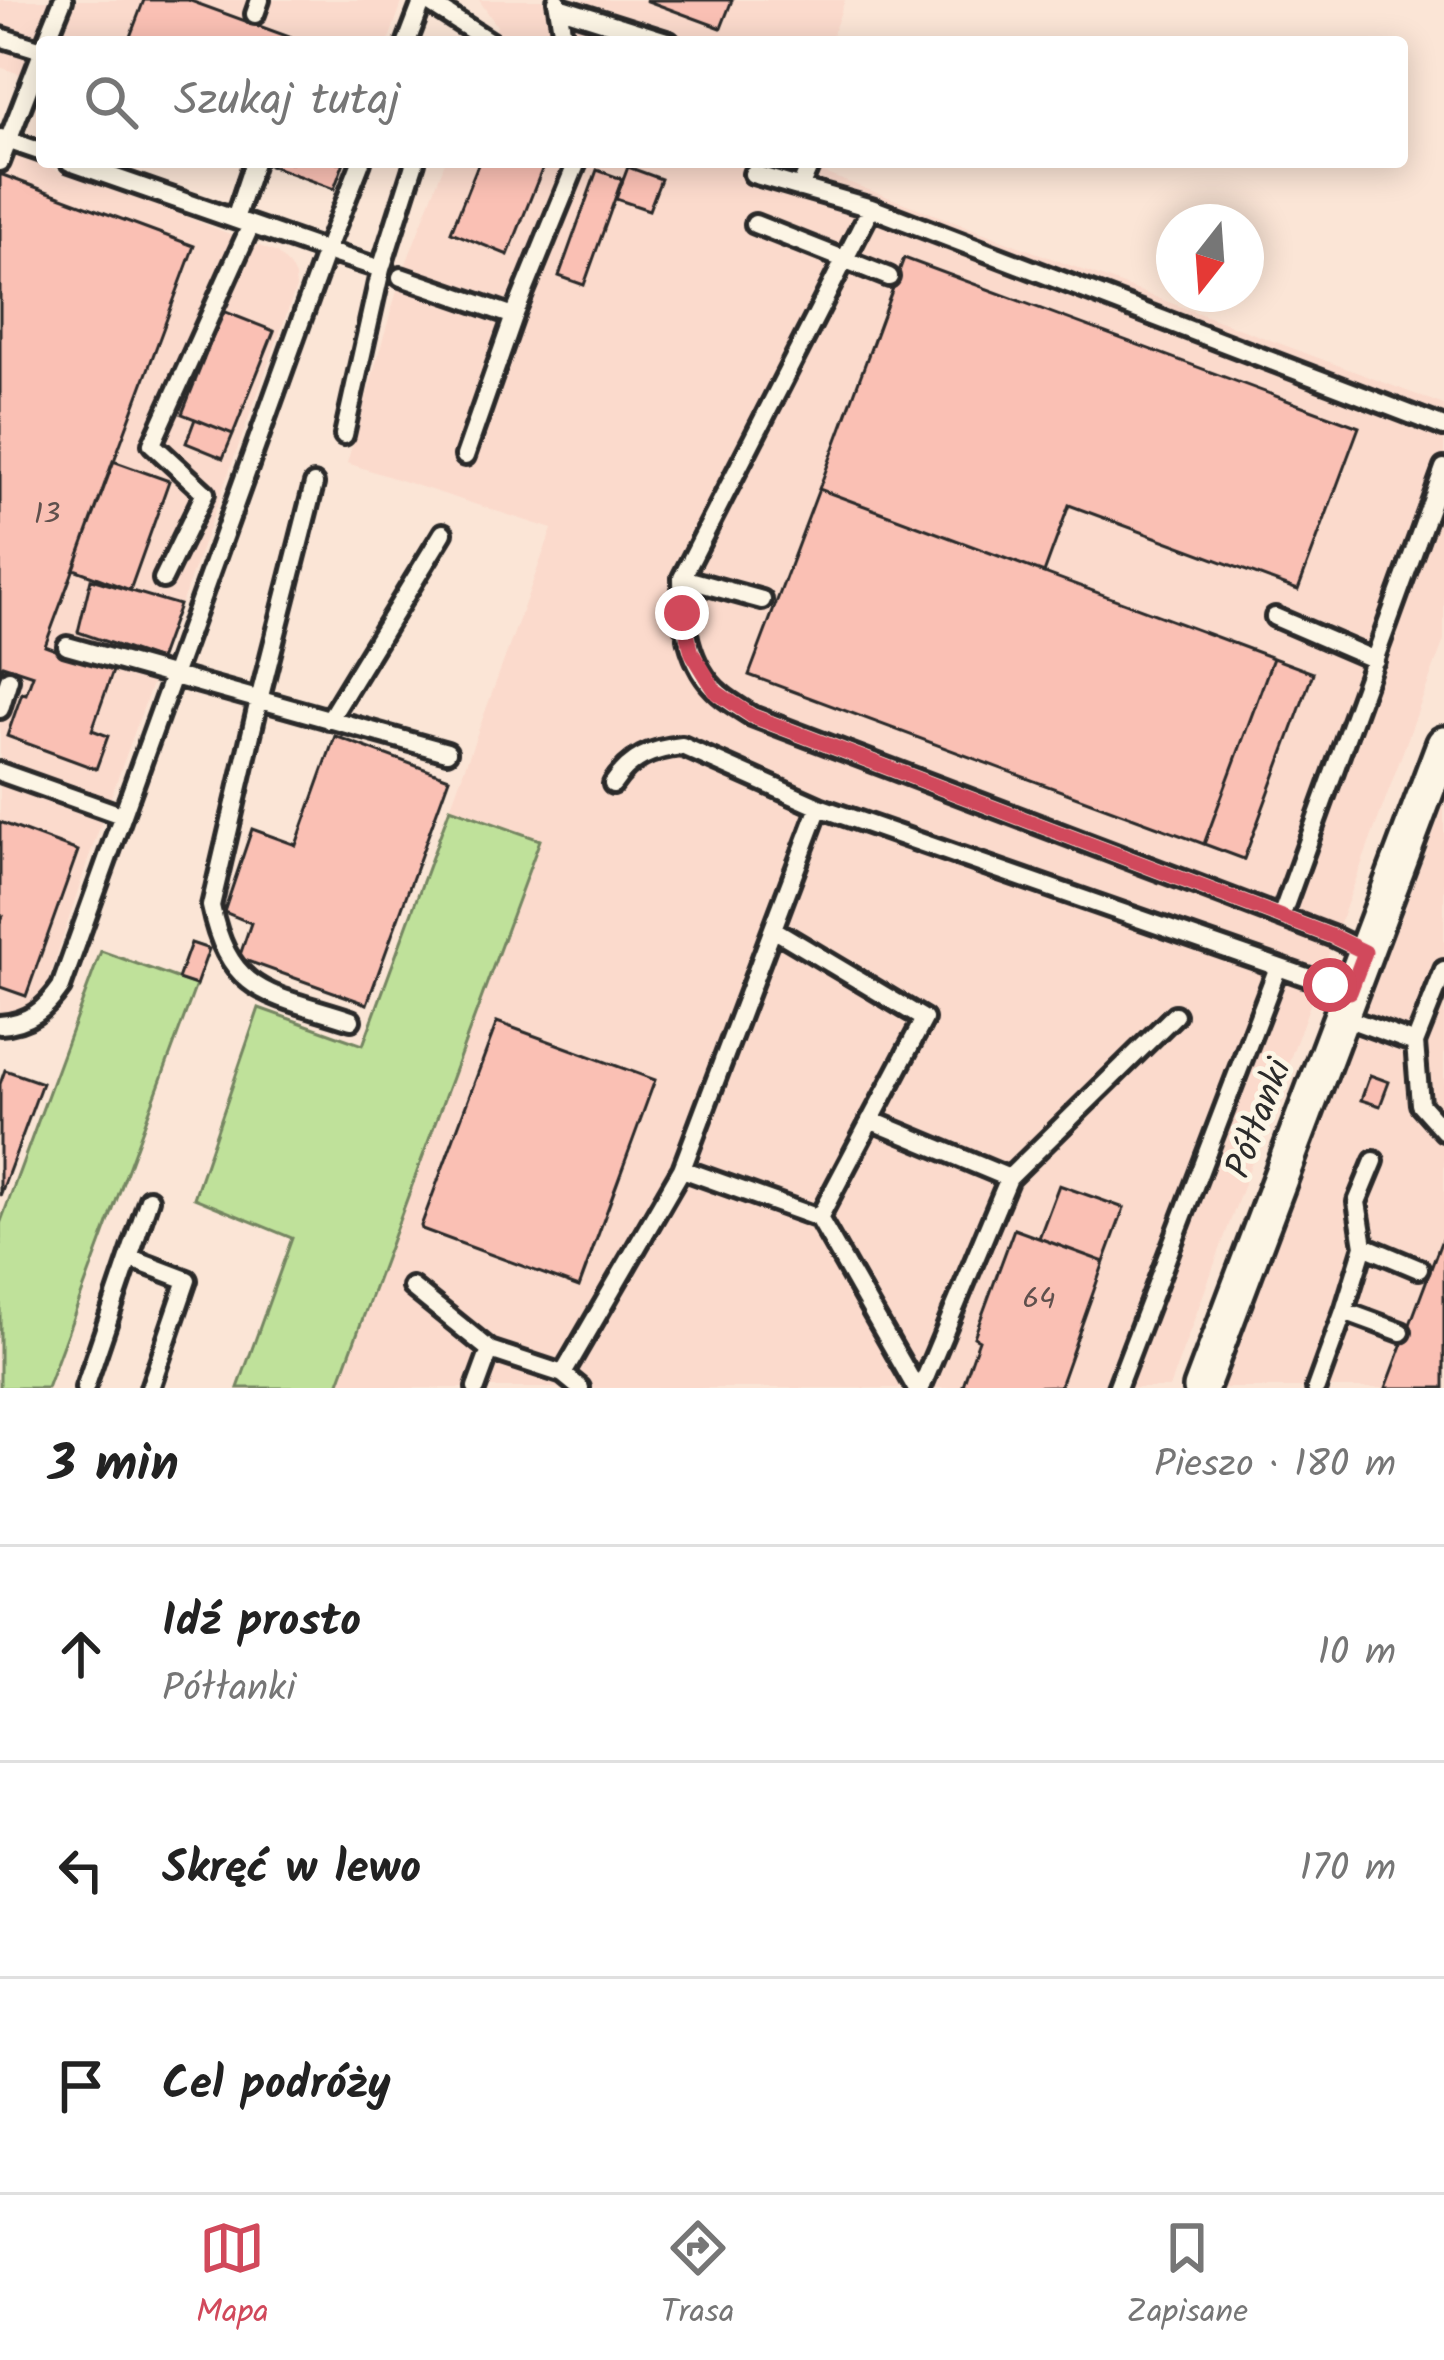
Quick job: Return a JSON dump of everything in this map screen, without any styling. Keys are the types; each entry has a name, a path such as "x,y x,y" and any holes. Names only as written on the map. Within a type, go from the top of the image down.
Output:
{"street":[{"name":"Półłanki","path":"1201,1388 1444,744"}],"lane":[{"path":"48,36 63,0"},
{"path":"409,36 424,0 481,36"},
{"path":"563,36 558,3 652,36"},
{"path":"0,37 36,49"},
{"path":"0,162 3,139 36,65"},
{"path":"3,139 36,150"},
{"path":"87,168 381,269"},
{"path":"126,182 131,168"},
{"path":"163,579 206,493 152,444 243,222 253,168"},
{"path":"0,1025 16,1024 45,1010 61,987 359,168"},
{"path":"344,435 381,269 413,168"},
{"path":"465,456 514,316 575,168"},
{"path":"800,188 808,168"},
{"path":"752,174 871,208 1444,428"},
{"path":"871,208 682,578 682,613 692,653 716,692 752,716 1365,952"},
{"path":"754,224 889,277"},
{"path":"400,277 514,316"},
{"path":"1281,917 1444,468"},
{"path":"314,484 211,906 226,956 258,989 351,1020"},
{"path":"329,720 443,532"},
{"path":"682,578 762,601"},
{"path":"1275,617 1375,660"},
{"path":"67,646 447,752"},
{"path":"0,710 9,679"},
{"path":"613,784 640,755 682,746 819,807 1278,967 1415,1043"},
{"path":"0,772 122,815"},
{"path":"563,1374 682,1169 819,807"},
{"path":"773,929 924,1019 819,1218"},
{"path":"1117,1388 1278,967"},
{"path":"1444,970 1415,1043 1420,1104 1444,1131"},
{"path":"919,1388 1009,1178 1174,1015"},
{"path":"870,1120 1009,1178"},
{"path":"1316,1388 1364,1246 1358,1202 1374,1161"},
{"path":"682,1169 819,1218 919,1388"},
{"path":"85,1388 149,1199"},
{"path":"1364,1246 1419,1269"},
{"path":"129,1258 187,1280 150,1388"},
{"path":"412,1287 490,1350 563,1374 580,1388"},
{"path":"1344,1311 1401,1332"},
{"path":"476,1388 490,1350"}],"shaded area":[{"path":"0,0 403,0 390,36 36,36 36,80 0,67"},
{"path":"479,0 845,0 832,36 493,36 497,26"},
{"path":"0,150 36,163 36,168 50,168 277,253 290,267 296,288 88,860 48,983 32,1007 0,1013"},
{"path":"443,168 810,168 1156,297 1156,312 1195,312 1444,405 1444,640 1169,1388 337,1388 540,841 450,808 552,529 347,463 401,277"},
{"path":"1444,805 1444,1388 1223,1388 1323,1122"}],"green space":[{"path":"450,808 540,840 337,1388 238,1388 292,1238 194,1198 259,1008 363,1045"},
{"path":"101,951 196,985 47,1388 0,1388 0,1224"}],"building":[{"path":"144,0 188,0 287,36 130,36"},
{"path":"645,0 732,0 721,28"},
{"path":"277,168 342,168 334,189"},
{"path":"477,168 543,168 508,255 451,232"},
{"path":"628,168 661,179 649,210 616,199"},
{"path":"597,170 622,179 584,285 559,276"},
{"path":"0,174 194,246 45,646 113,671 92,730 108,736 96,769 7,736 33,675 3,665 0,672"},
{"path":"904,258 1359,427 1298,590 1069,505 1044,573 819,489"},
{"path":"223,311 274,331 233,434 182,414"},
{"path":"195,419 233,434 223,458 186,443"},
{"path":"113,461 169,481 130,590 74,569"},
{"path":"819,489 1273,658 1204,844 749,675"},
{"path":"91,579 179,605 159,660 78,632"},
{"path":"1273,658 1313,673 1244,859 1204,844"},
{"path":"335,736 449,778 367,1004 239,958 251,923 224,912 252,829 296,845"},
{"path":"0,822 78,851 26,996 0,987"},
{"path":"191,943 209,949 196,985 178,979"},
{"path":"497,1022 655,1080 579,1287 421,1226"},
{"path":"5,1070 42,1083 0,1196 0,1084"},
{"path":"1370,1075 1389,1082 1380,1106 1361,1100"},
{"path":"1059,1185 1124,1208 1104,1262 1039,1238"},
{"path":"1014,1229 1104,1262 1060,1386 971,1388 963,1385 979,1340 974,1337"},
{"path":"1444,1234 1444,1388 1386,1388"}],"route":[{"path":"682,613 692,653 716,692 752,716 1365,952 1350,992 1330,985"}]}
